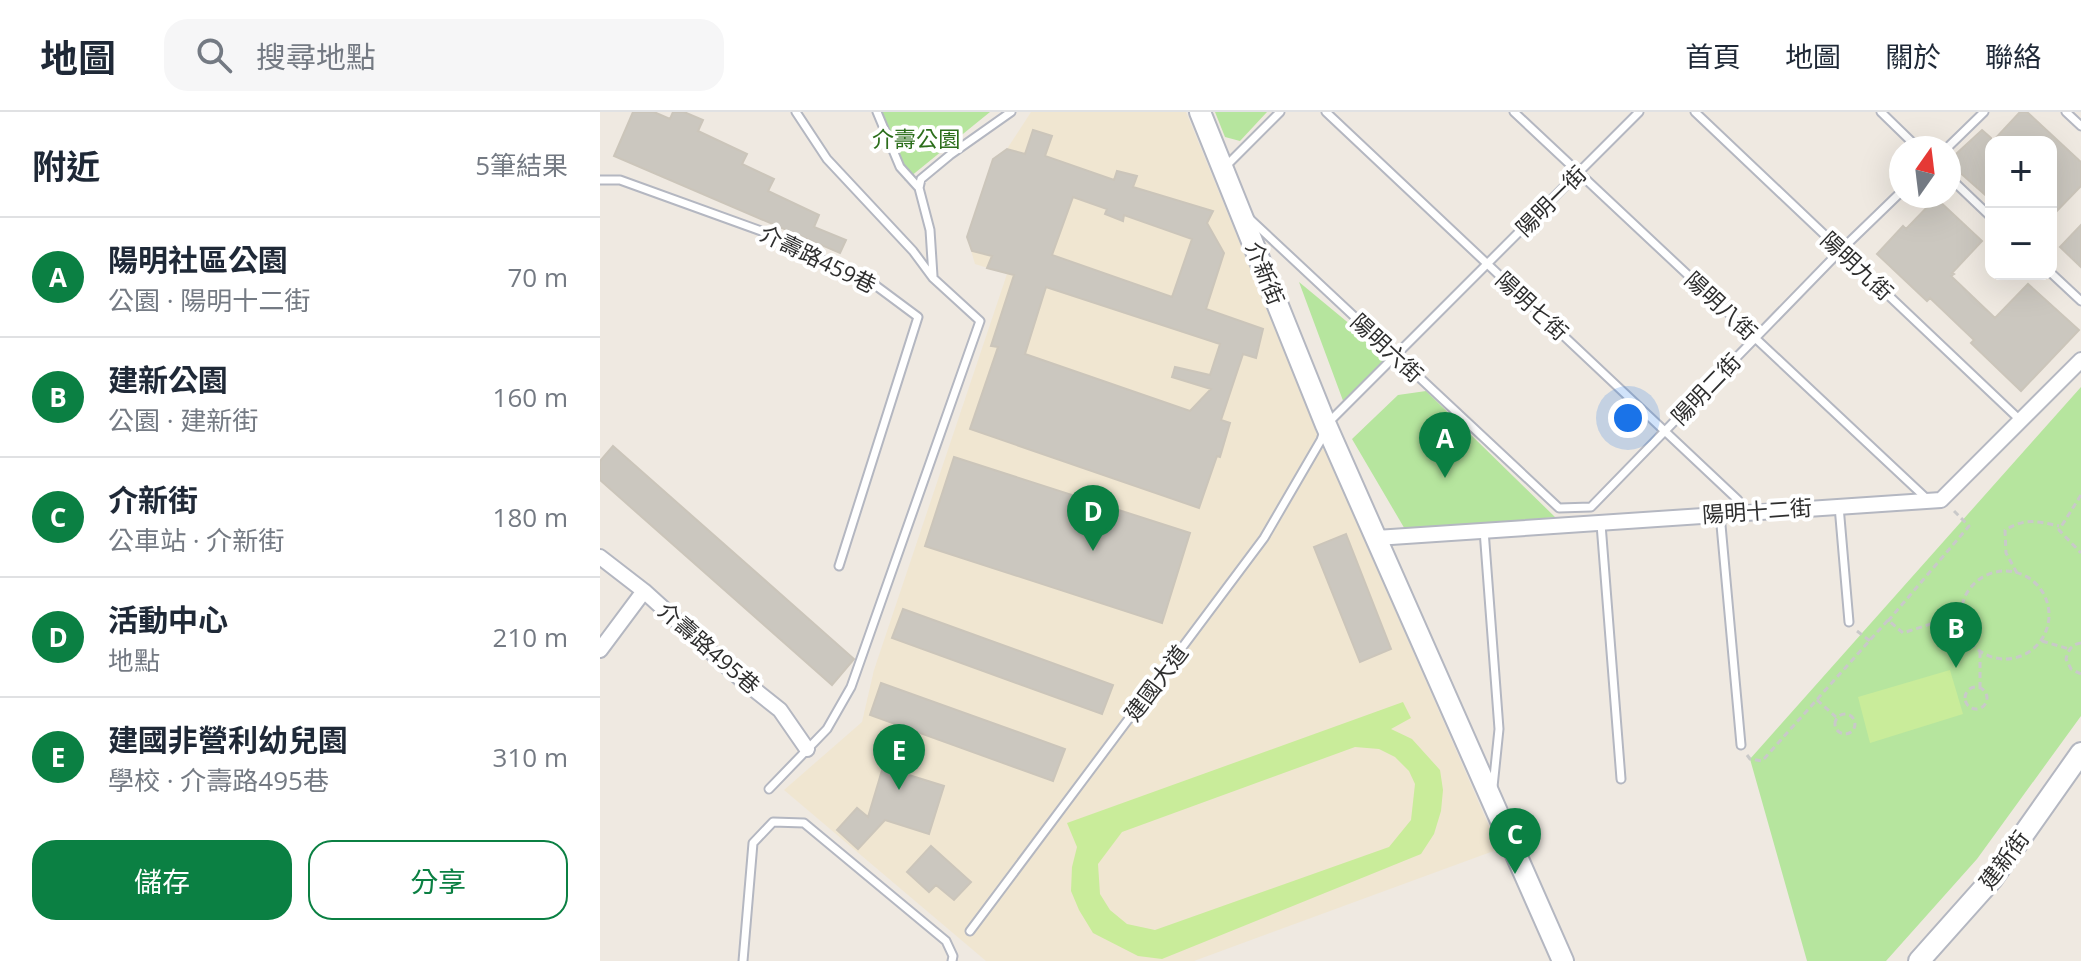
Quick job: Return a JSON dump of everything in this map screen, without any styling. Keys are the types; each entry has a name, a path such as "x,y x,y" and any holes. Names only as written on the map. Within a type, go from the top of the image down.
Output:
{"street":[{"name":"介新街","path":"1200,112 1326,425 1563,961"},
{"path":"1935,500 2081,360"},
{"name":"陽明十二街","path":"1376,538 1935,500"},
{"name":"介壽路495巷","path":"600,557 644,591 780,710 807,749"},
{"path":"600,650 644,591"},
{"name":"建新街","path":"1927,958 1992,879 2081,753"}],"lane":[{"path":"769,789 827,729 851,687 980,321 933,278 913,251 827,159 796,112"},
{"path":"877,112 900,167 919,188"},
{"path":"933,278 930,230 919,188 921,179 1011,112"},
{"path":"1222,169 1280,112"},
{"name":"陽明七街","path":"1326,112 1738,500"},
{"name":"陽明八街","path":"1514,112 1755,338 1935,500"},
{"name":"陽明一街","path":"1326,425 1639,112"},
{"name":"陽明九街","path":"1695,112 2020,420"},
{"path":"1881,112 1906,136"},
{"path":"1959,136 1984,112"},
{"path":"2066,112 2081,126"},
{"name":"介壽路459巷","path":"600,180 620,180 764,232 875,285 918,317 839,566"},
{"path":"1961,188 1985,211"},
{"name":"陽明二街","path":"1575,508 1591,507 1889,204"},
{"name":"陽明六街","path":"1238,208 1559,508 1575,508"},
{"path":"2057,279 2081,301"},
{"name":"建國大道","path":"970,931 1264,538 1321,440 1326,425"},
{"path":"1839,506 1849,622"},
{"path":"1720,514 1741,745"},
{"path":"1601,522 1621,779"},
{"path":"1484,530 1499,729 1492,801"},
{"path":"743,961 753,843 773,822 804,823 946,941 952,961"}],"path":[{"path":"2081,495 2059,530 2081,553"},
{"path":"1741,745 1750,759 1762,761 1969,526 1935,500"},
{"path":"2017,573 2006,553 2005,530 2018,522 2037,521 2059,526"},
{"path":"2004,571 2017,573 2040,588 2047,601 2048,628 2042,641 2032,651 2006,660 1993,658 1980,652 1970,642 1961,614 1963,601 1979,580 2004,571"},
{"path":"1888,621 1903,633 1961,614"},
{"path":"2042,641 2069,649 2081,643"},
{"path":"2069,649 2068,664 2081,674"},
{"path":"1980,652 1980,688 1986,696 1983,706 1972,708 1965,701 1965,694 1970,689 1980,688"},
{"path":"1817,700 1836,717"},
{"path":"1959,702 1965,701"},
{"path":"1843,714 1852,717 1855,723 1852,732 1845,735 1839,733 1834,724 1836,717 1843,714"}],"shaded area":[{"path":"1031,112 1186,112 1321,440 1499,849 1194,961 986,961 784,790 862,722 874,670 1007,274 975,264 967,237 993,159 1007,149"}],"green space":[{"name":"介壽公園","path":"879,112 990,112 905,181"},
{"path":"1215,112 1267,112 1240,141 1225,137"},
{"path":"1299,282 1392,359 1345,406"},
{"path":"2081,387 2081,716 1977,859 1886,961 1807,961 1750,759"},
{"path":"1426,391 1555,517 1406,531 1352,439 1398,395"},
{"path":"1950,670 1963,714 1870,743 1858,697"},
{"path":"1403,702 1411,718 1391,729 1412,739 1440,770 1443,790 1434,834 1421,854 1162,959 1138,956 1093,933 1071,891 1077,847 1067,823","holes":["1355,747 1379,749 1395,757 1409,771 1415,784 1411,820 1389,847 1155,930 1127,924 1110,910 1100,894 1098,864 1122,832"]}],"building":[{"path":"633,112 654,112 670,119 673,112 684,112 703,120 698,131 747,154 742,164 774,179 768,191 819,215 814,227 846,240 840,253 614,156"},
{"path":"2020,112 2027,112 2053,136 1998,136"},
{"path":"1033,130 1052,136 1045,156 1114,180 1117,171 1137,176 1133,187 1213,211 1207,223 1224,253 1206,309 1263,329 1256,358 1243,354 1221,420 1230,423 1199,508 970,429 998,347 991,346 1014,275 987,268 992,256 972,251 967,237 993,159 1007,149 1025,154","holes":["1073,197 1107,209 1105,214 1123,221 1124,215 1192,239 1172,297 1052,255","1046,287 1220,344 1210,375 1175,367 1172,377 1211,389 1190,411 1025,354"]},
{"path":"1982,130 1989,136 1985,136 1985,195 1961,174 1961,149"},
{"path":"2057,140 2081,162 2081,186 2057,211"},
{"path":"1926,208 1947,208 1982,241 1951,276 1995,318 2028,284 2079,330 2021,391 1930,298 1927,301 1877,254 1903,226 1906,229"},
{"path":"2081,225 2081,267 2060,247"},
{"path":"613,446 854,659 832,685 600,480 600,461"},
{"path":"954,457 1190,533 1162,623 925,546"},
{"path":"1346,534 1391,649 1360,662 1314,547"},
{"path":"903,609 1113,685 1102,714 892,638"},
{"path":"881,683 1065,749 1053,781 870,715"},
{"path":"883,767 944,786 929,834 885,820 858,849 837,830 857,808 868,817"},
{"path":"931,846 971,882 954,900 936,885 929,892 907,872"}],"place":[{"name":"陽明社區公園","path":"1445,478"},
{"name":"活動中心","path":"1093,551"},
{"name":"建新公園","path":"1956,668"},
{"name":"建國非營利幼兒園","path":"899,790"},
{"name":"介新街","path":"1515,874"}]}
